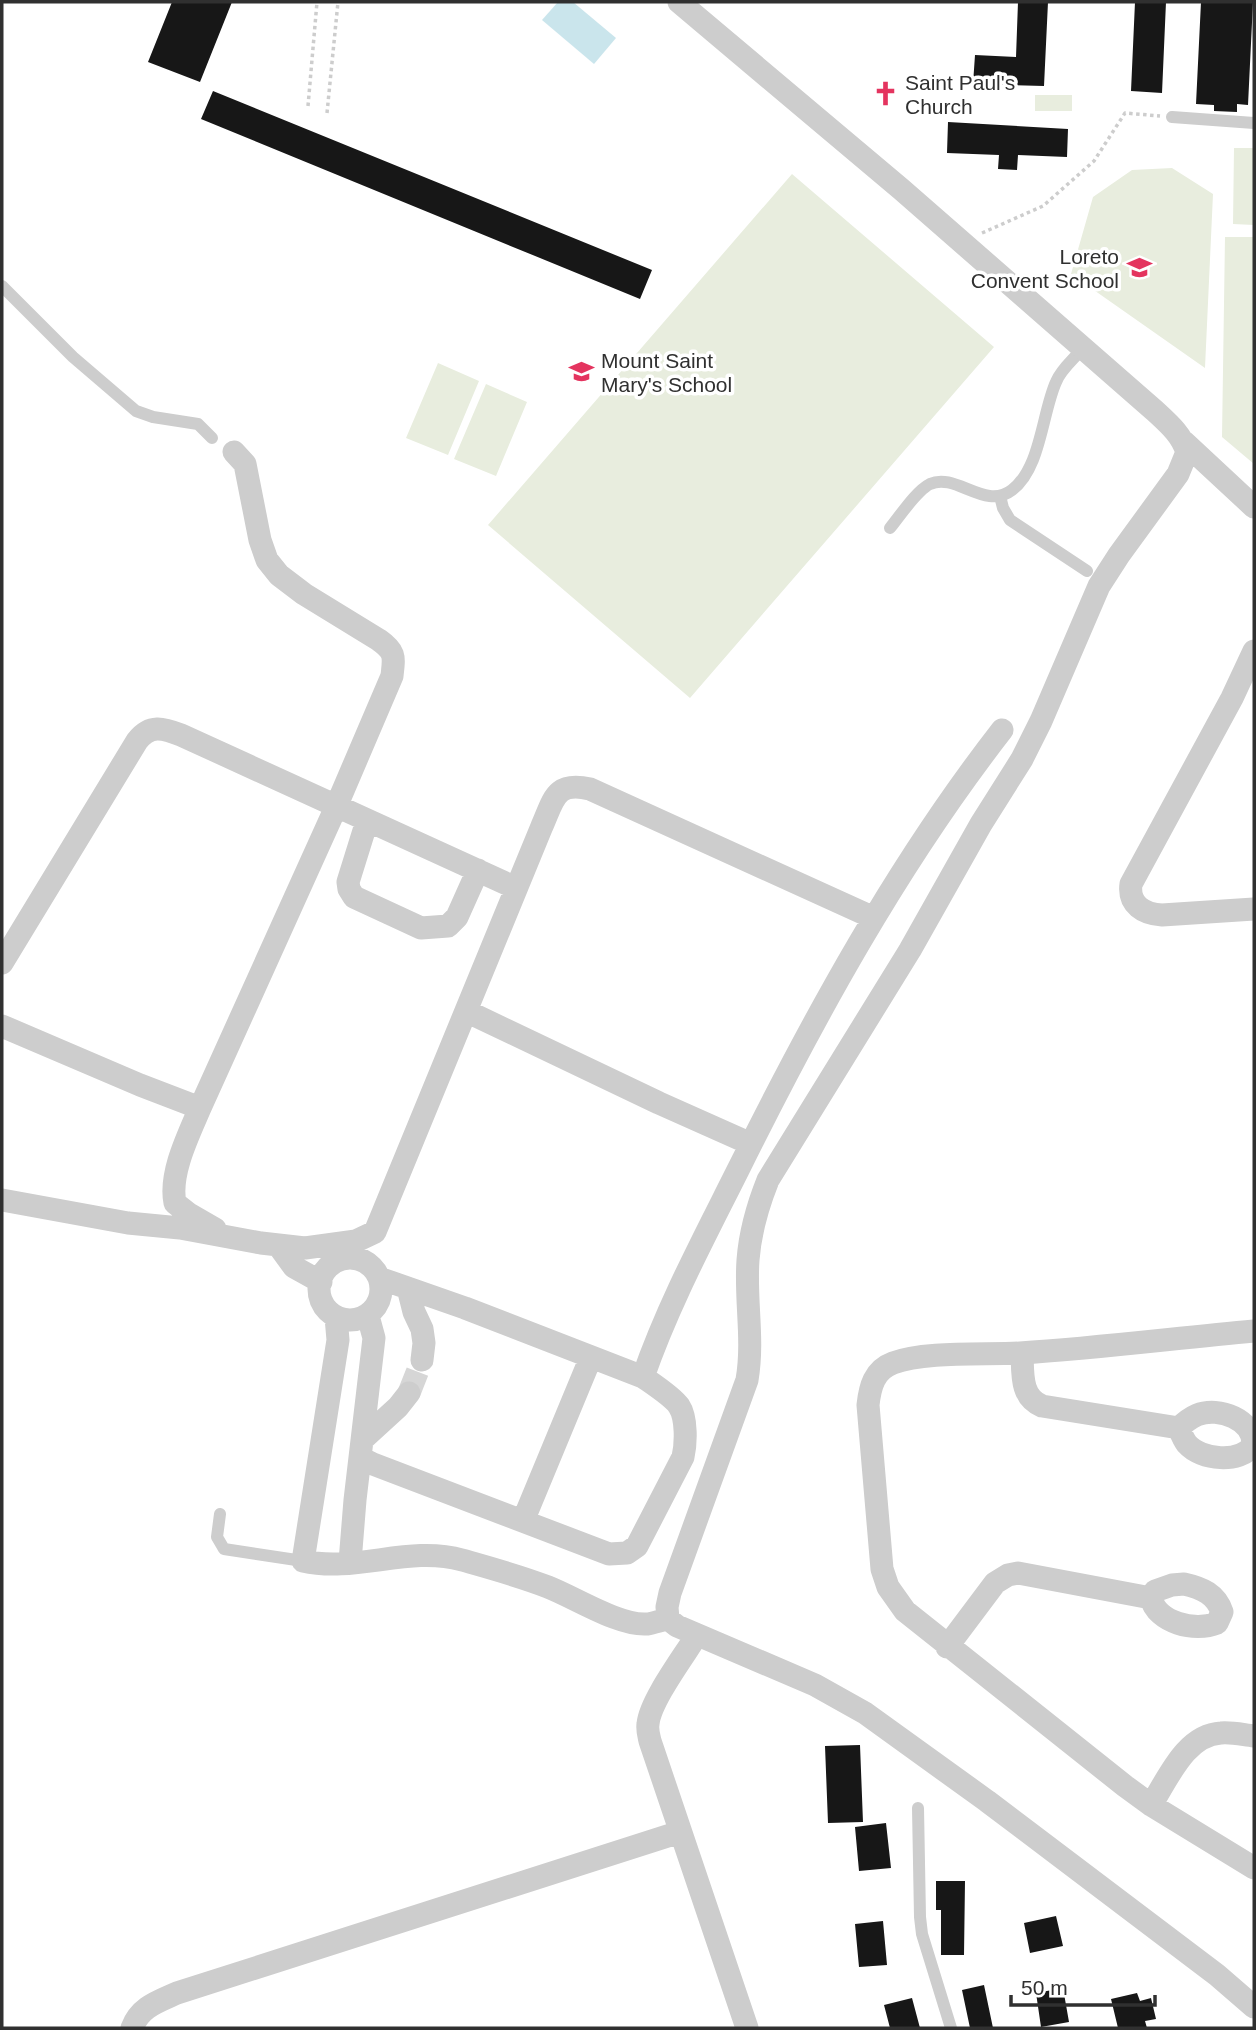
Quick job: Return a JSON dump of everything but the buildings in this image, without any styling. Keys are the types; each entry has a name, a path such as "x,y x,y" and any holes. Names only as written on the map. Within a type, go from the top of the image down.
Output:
{"street":[{"path":"679,2 960,239 1155,411 1254,507"},
{"path":"1184,442 1187,452 1178,474 1099,586 1022,759 981,824 910,950 768,1180 755,1221 748,1260 751,1351 747,1380 667,1607 668,1619 677,1626 815,1685 866,1713 1217,1975 1254,2007"},
{"path":"227,1236 175,1203 172,1189 183,1149 392,676 394,655 389,647 296,588 279,575 267,560 260,540 245,464 234,452"},
{"path":"1254,651 1222,717 1131,884 1129,893 1140,909 1150,914 1254,909"},
{"path":"5,950 137,741 151,729 181,735 516,888"},
{"path":"643,1377 655,1341 686,1272 827,1001 874,918 945,808 1002,730"},
{"path":"278,1245 294,1267 329,1264 348,1258 363,1260 375,1270 381,1291 368,1316 352,1321 344,1320 328,1312 322,1304 319,1295 329,1264 356,1241 375,1232 552,803 561,790 568,786 590,789 874,918"},
{"path":"367,821 348,883 349,890 354,897 421,928 448,926 457,917 478,870"},
{"path":"466,1011 751,1144"},
{"path":"2,1026 200,1108"},
{"path":"2,1200 128,1223 180,1228 305,1248 329,1264"},
{"path":"363,1260 367,1237"},
{"path":"362,1448 373,1464 609,1554 627,1553 637,1546 683,1457 686,1442 679,1405 643,1377 465,1308 379,1278"},
{"path":"408,1288 422,1329 422,1360"},
{"path":"350,1562 374,1338 368,1316"},
{"path":"336,1317 338,1340 303,1561 330,1564 433,1554 458,1559 547,1587 624,1621 647,1624 668,1619"},
{"path":"1254,1331 1022,1353 909,1358 891,1363 877,1373 870,1387 868,1405 882,1569 888,1587 905,1611 947,1647 1151,1805 1254,1868"},
{"path":"1022,1353 1025,1389 1033,1403 1179,1428 1196,1415 1205,1413 1231,1416 1245,1424 1252,1434 1253,1445 1249,1455 1226,1458 1199,1452 1185,1441 1179,1428"},
{"path":"523,1521 591,1356"},
{"path":"362,1448 409,1393"},
{"path":"947,1647 995,1583 1008,1574 1018,1573 1151,1598"},
{"path":"697,1635 658,1699 647,1727 747,2028"},
{"path":"1151,1805 1194,1744 1221,1733 1254,1736"},
{"path":"132,2028 146,2007 177,1993 680,1832"}],"lane":[{"path":"1172,117 1254,123"},
{"path":"2,286 73,357 136,411 153,417 198,424 212,438"},
{"path":"890,528 929,484 937,482 955,485 990,496 1000,496 1012,490 1031,463 1058,377 1083,348"},
{"path":"1000,496 1010,520 1087,571"},
{"path":"220,1514 217,1536 224,1549 303,1561"},
{"path":"918,1808 922,1934 951,2028"}],"path":[{"path":"308,106 317,2"},
{"path":"327,113 338,2"},
{"path":"960,239 1043,206 1094,161 1125,113 1172,117"}],"shaded area":[{"path":"1035,95 1072,95 1072,111 1035,111"},
{"path":"1234,148 1254,148 1254,225 1233,224"},
{"path":"1172,168 1213,194 1205,368 1071,274 1093,197 1132,170"},
{"path":"792,174 994,347 690,698 488,525"},
{"path":"1225,237 1254,237 1254,464 1222,437"},
{"path":"438,363 479,381 448,455 406,438"},
{"path":"486,384 527,402 496,476 454,459"}],"water":[{"path":"558,2 573,2 616,38 594,64 542,20"}],"tunnel":[{"path":"409,1393 422,1360"}],"place":[{"name":"Saint Paul's Church","path":"885,94"},
{"name":"Loreto Convent School","path":"1139,268"},
{"name":"Mount Saint Mary's School","path":"581,372"}]}
